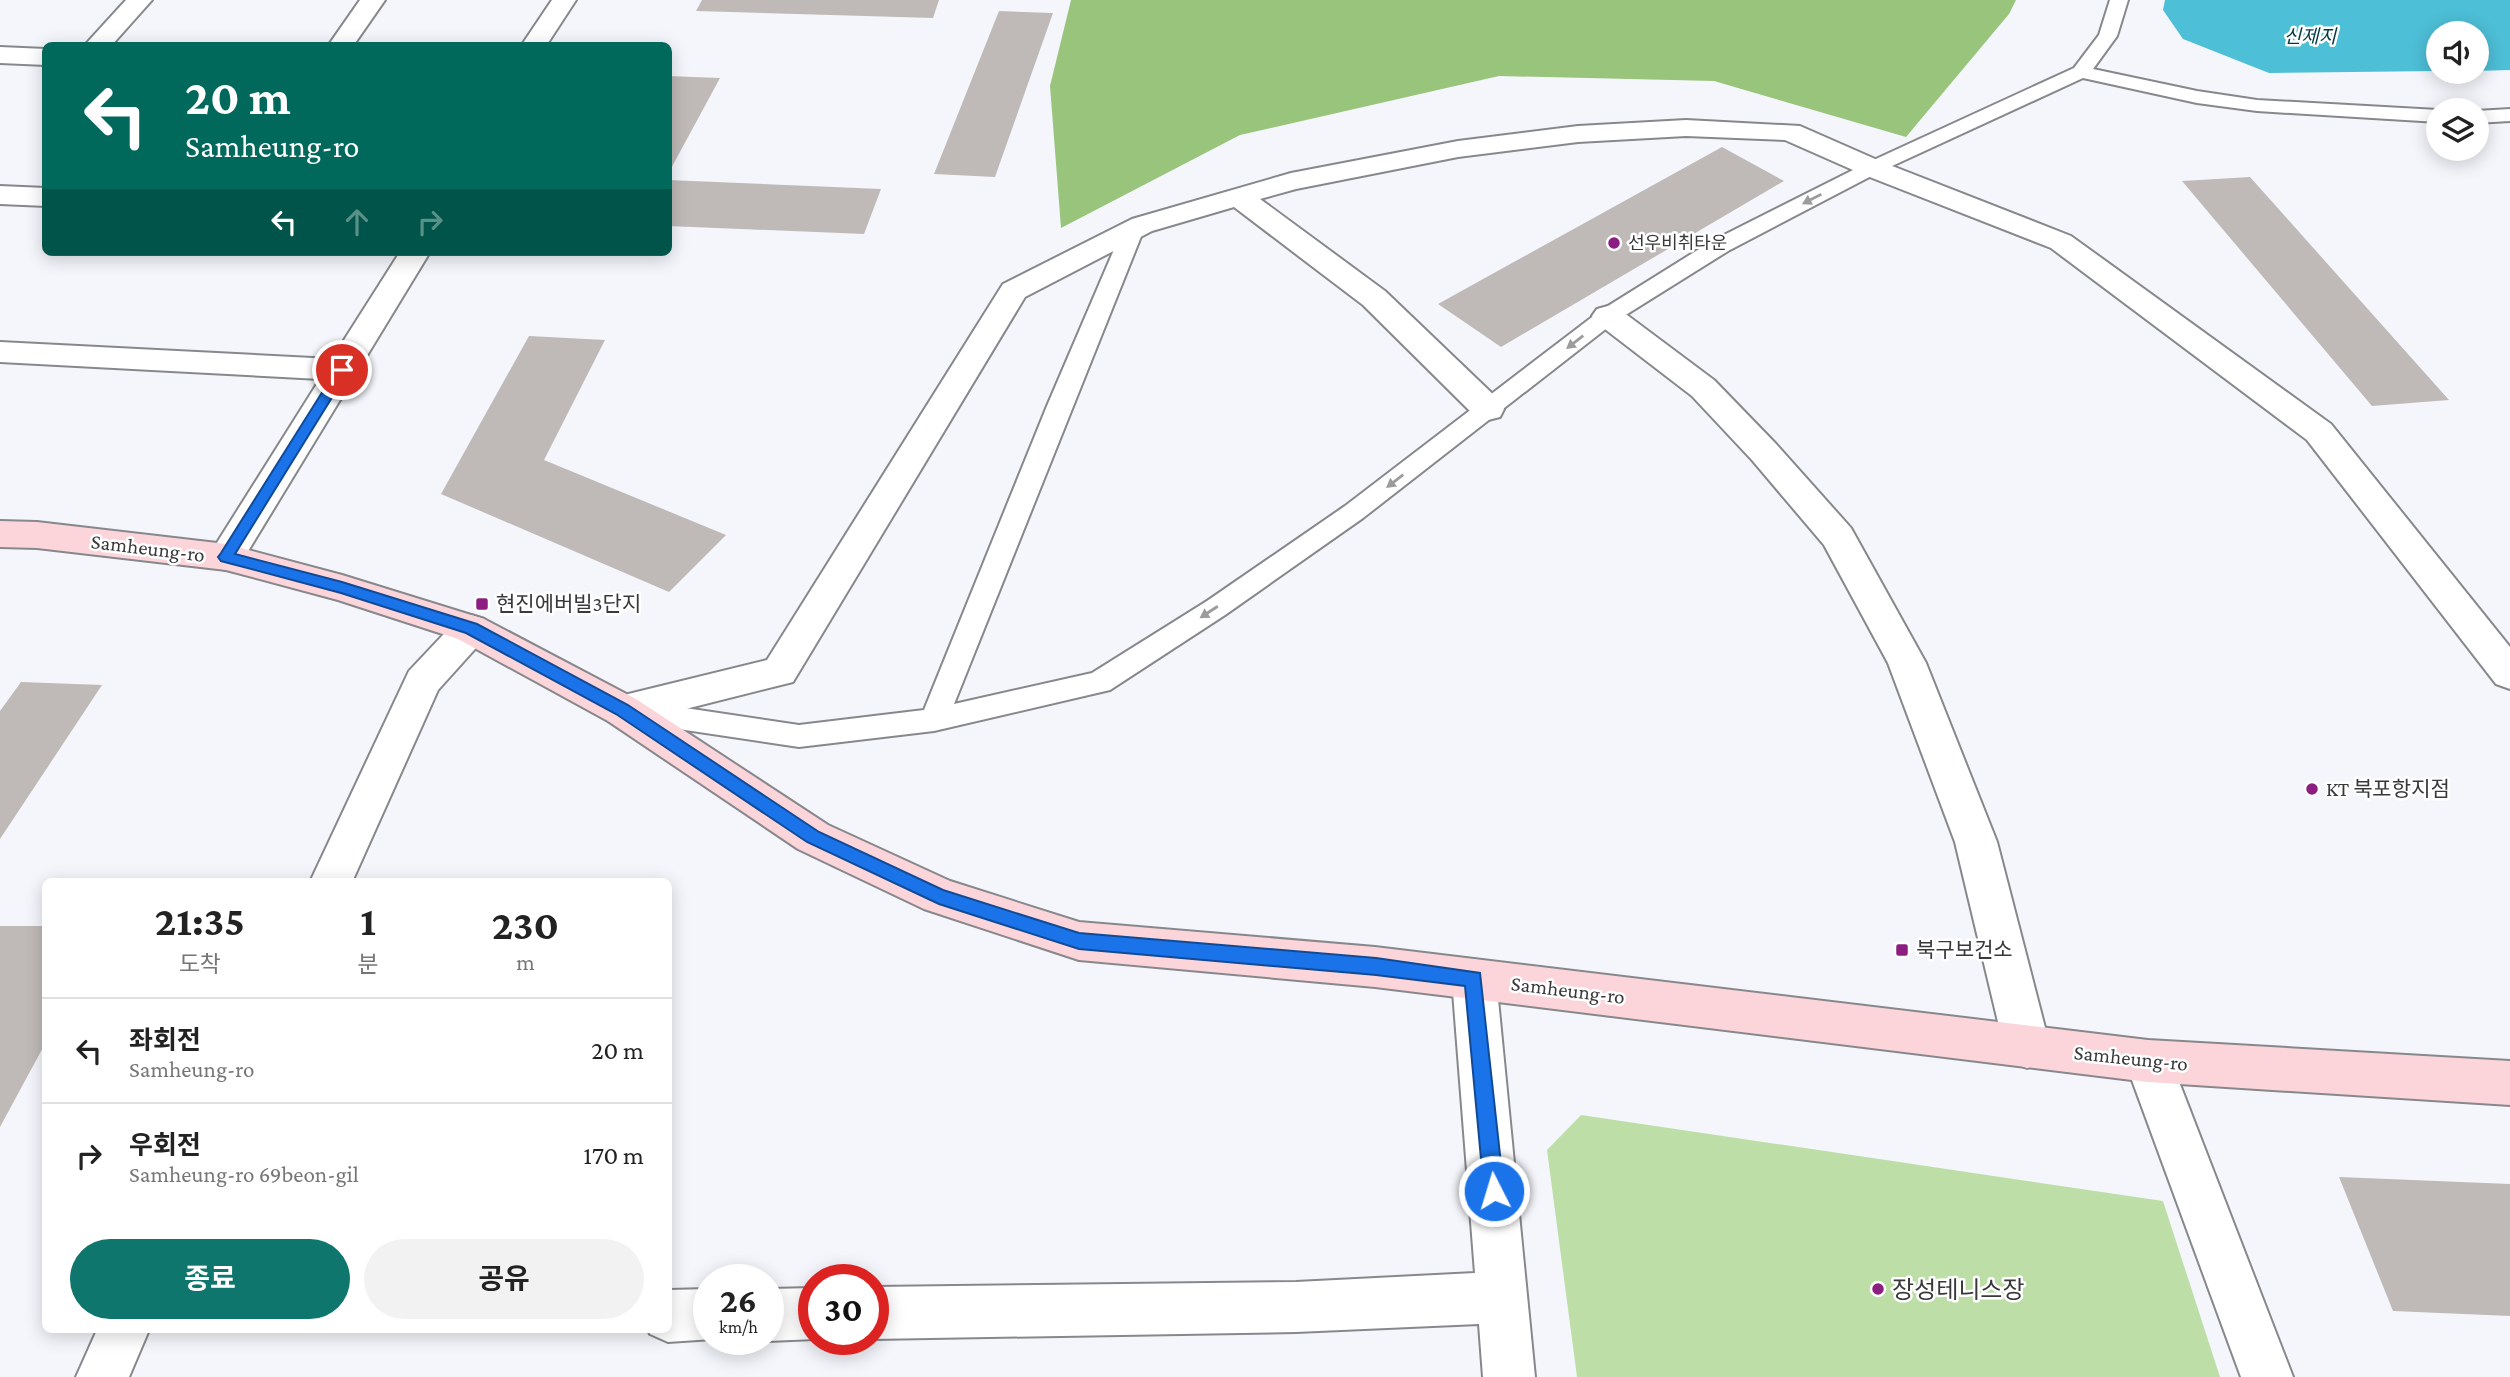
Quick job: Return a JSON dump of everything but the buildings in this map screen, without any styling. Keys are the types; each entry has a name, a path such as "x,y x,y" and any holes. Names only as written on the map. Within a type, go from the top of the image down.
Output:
{"street":[{"path":"100,42 140,0"},
{"path":"343,42 373,0"},
{"path":"536,42 564,0"},
{"path":"0,55 42,57"},
{"path":"622,710 780,672 1014,291 1133,229 1292,181 1458,149 1578,134 1686,128 1790,132 1872,168 2061,242 2319,432 2510,674"},
{"path":"0,195 42,197"},
{"path":"1238,196 1374,298 1488,409"},
{"path":"226,557 413,256"},
{"path":"1608,316 1703,388 1838,537 1907,663 1976,842 2027,1047"},
{"path":"0,352 342,370"},
{"name":"Samheung-ro","path":"0,534 37,535 226,557 342,588 471,629 622,710 813,837 939,896 1079,941 1376,967 2148,1061 2510,1083"},
{"path":"333,878 424,682 471,629"},
{"path":"1474,979 1509,1377"},
{"path":"2148,1061 2267,1377"},
{"path":"889,1313 1296,1307 1504,1297"},
{"path":"672,1316 693,1315"},
{"path":"102,1377 122,1333"}],"lane":[{"path":"622,710 799,736 934,720 1100,682 1216,608 1354,512 1608,316 1720,246 1872,168 2081,72 2108,36 2119,0"},
{"path":"2081,72 2199,97 2283,108 2351,114 2426,116"},
{"path":"2489,116 2510,115"},
{"path":"934,720 1133,229"}],"green space":[{"path":"1071,0 2016,0 2009,14 1906,137 1714,81 1499,76 1240,135 1061,228 1050,86"},
{"name":"장성테니스장","path":"1581,1115 2163,1201 2220,1377 1577,1377 1547,1150"}],"water":[{"name":"신제지","path":"2165,0 2510,0 2510,70 2489,71 2489,21 2426,21 2426,71 2269,73 2183,39 2163,10"}],"place":[{"name":"선우비취타운","path":"1614,243"},
{"name":"현진에버빌3단지","path":"482,604"},
{"name":"KT 북포항지점","path":"2312,789"},
{"name":"북구보건소","path":"1902,950"},
{"name":"장성테니스장","path":"1878,1289"}],"route":[{"path":"342,370 226,557 342,588 471,629 622,710 813,837 939,896 1079,941 1376,967 1474,979 1494,1191"}]}
